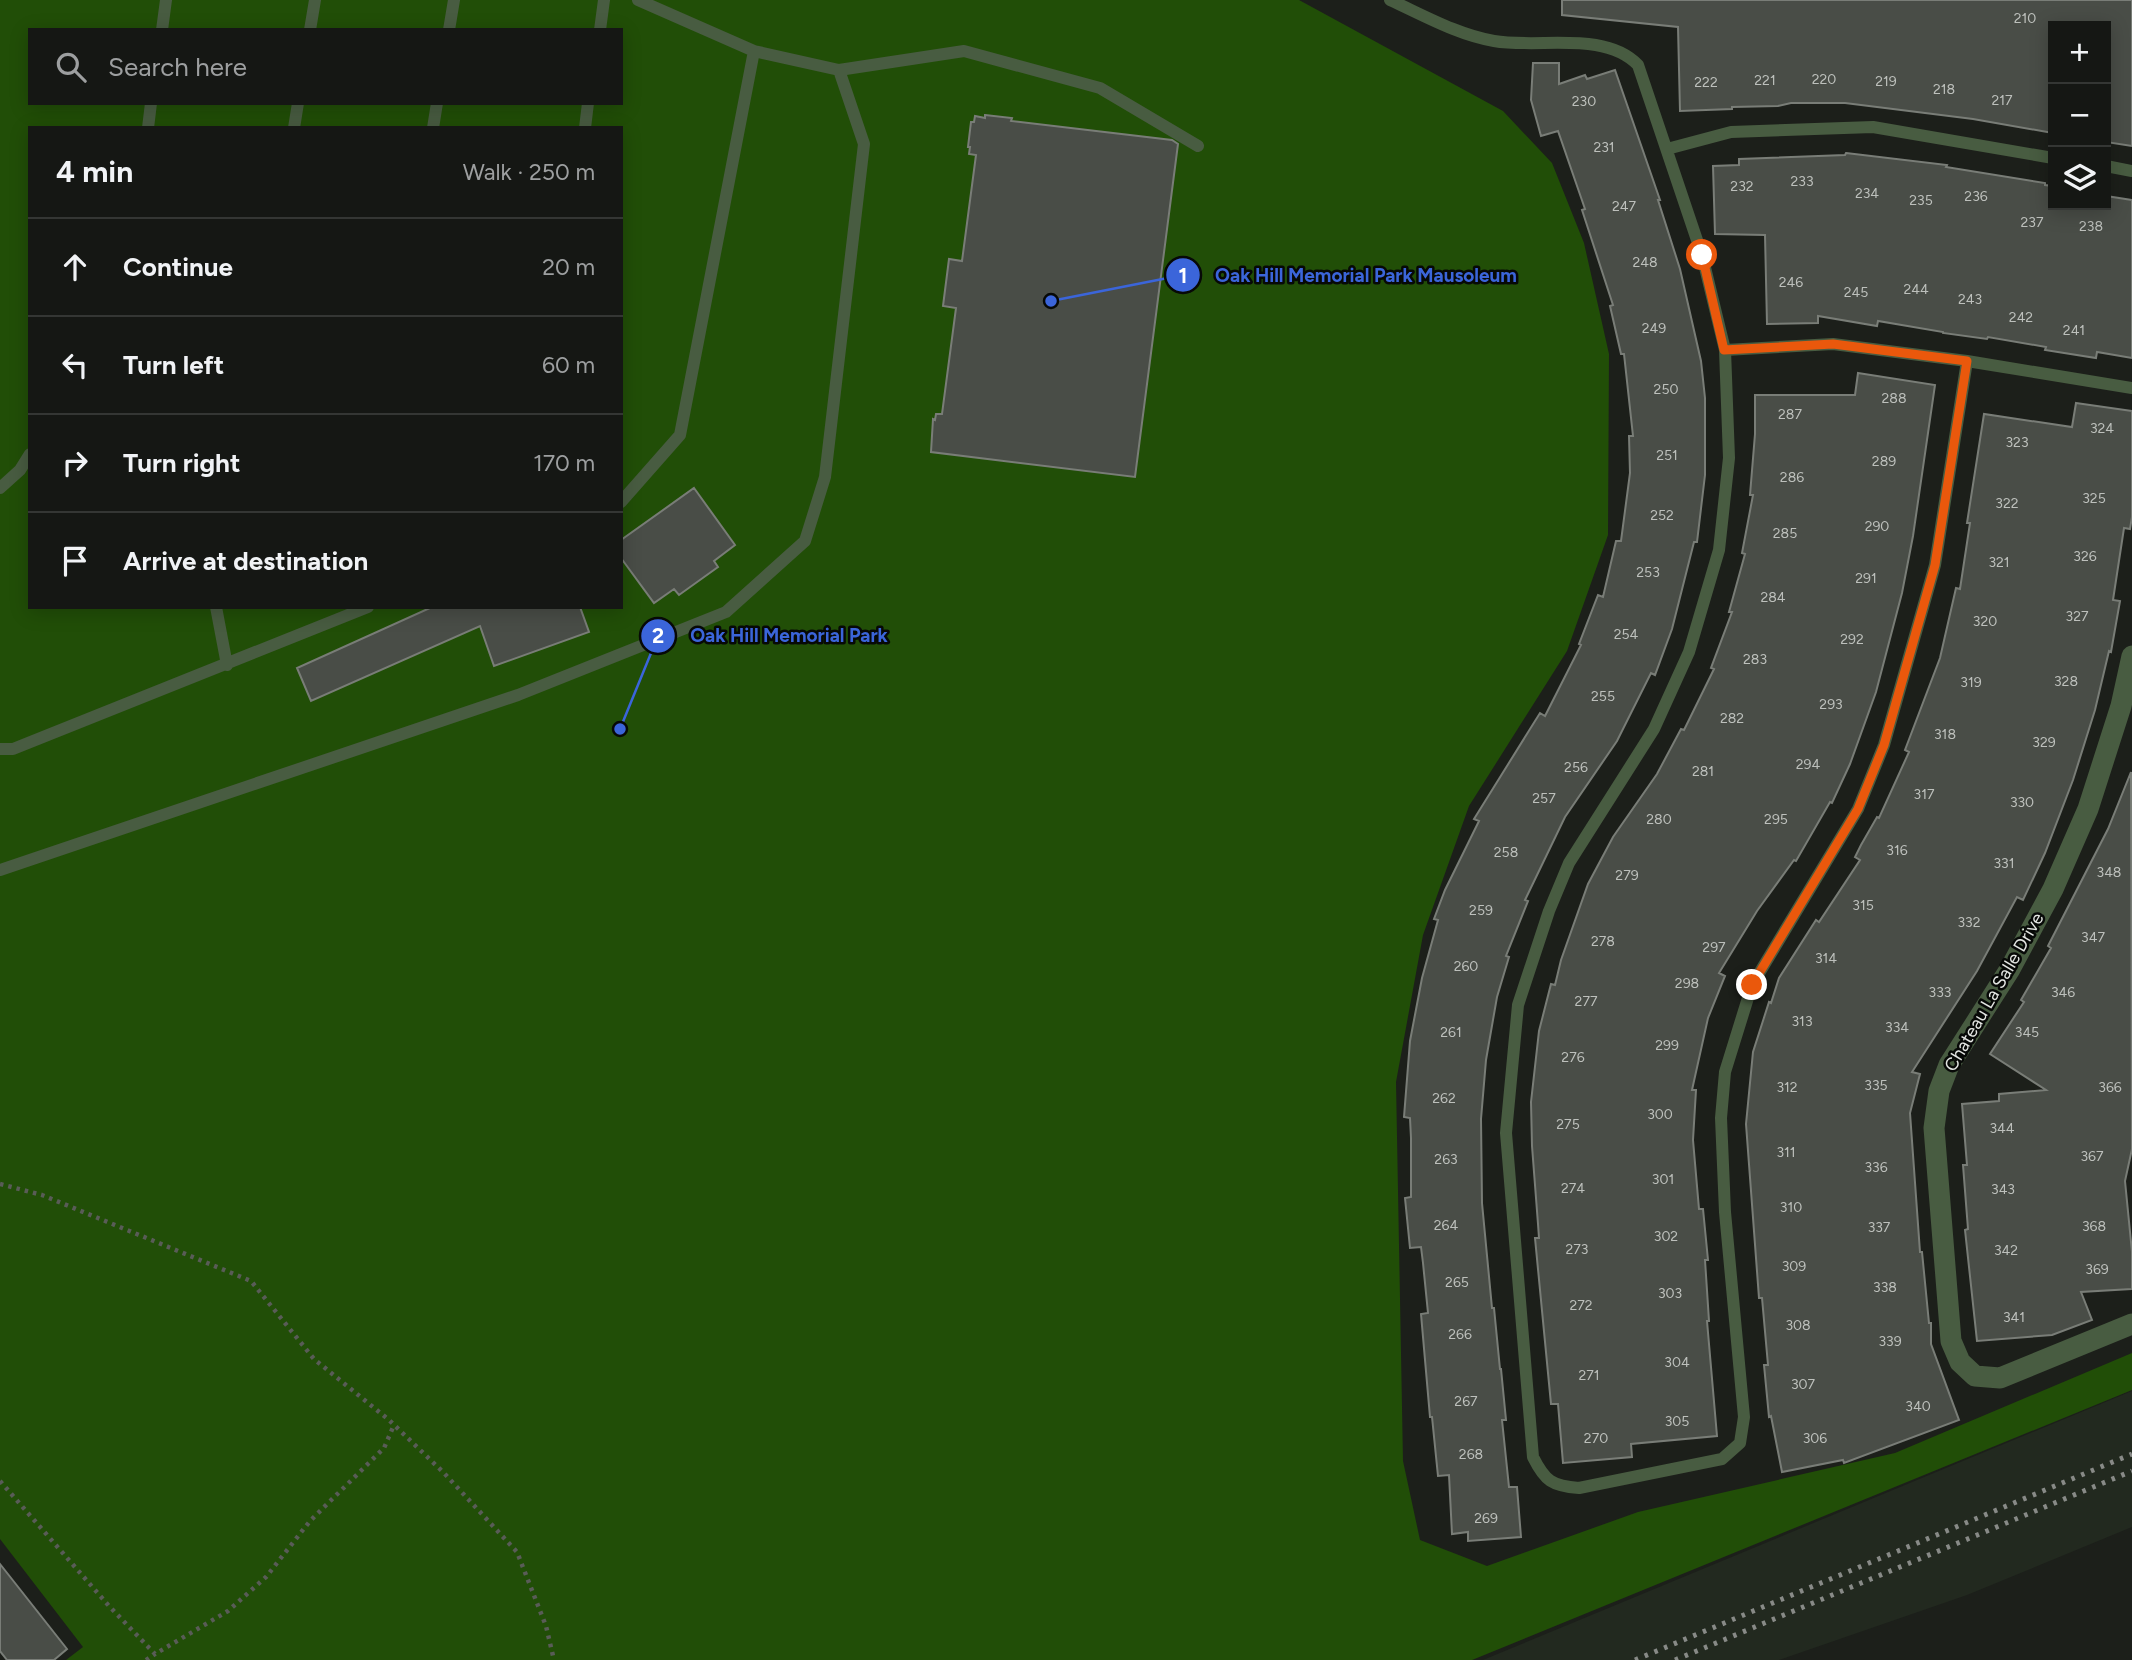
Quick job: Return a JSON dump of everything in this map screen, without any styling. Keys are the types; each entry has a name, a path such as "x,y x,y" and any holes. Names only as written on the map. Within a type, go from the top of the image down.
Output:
{"street":[{"name":"Chateau La Salle Drive","path":"2132,656 2121,706 2088,808 2053,889 2010,969 1949,1065 1939,1091 1934,1128 1951,1341 1960,1362 1975,1376 2000,1378 2132,1324"}],"lane":[{"path":"162,28 166,0"},
{"path":"310,28 315,0"},
{"path":"449,28 454,0"},
{"path":"600,28 604,0"},
{"path":"638,0 754,51 839,70 964,51 1100,88 1198,146"},
{"path":"1390,0 1460,31 1495,41 1609,46 1628,55 1638,65 1702,255 1724,350 1729,458 1719,550 1689,652 1654,729 1569,863 1549,911 1518,1005 1506,1133 1533,1457 1542,1475 1559,1487 1579,1488 1721,1459 1740,1443 1744,1417 1724,1198 1721,1118 1725,1072 1752,985 1858,809 1884,745 1935,565 1967,361"},
{"path":"623,500 680,435 754,51"},
{"path":"0,870 518,695 726,612 805,541 825,477 864,144 839,70"},
{"path":"148,126 151,105"},
{"path":"294,126 298,105"},
{"path":"433,126 438,105"},
{"path":"585,126 589,105"},
{"path":"1667,149 1731,132 1873,127 2048,157"},
{"path":"2111,167 2132,171"},
{"path":"1724,350 1833,344 1967,361 2132,388"},
{"path":"0,488 20,470 28,457"},
{"path":"216,609 227,665"},
{"path":"0,749 13,749 363,609"}],"path":[{"path":"0,1184 42,1195 251,1281 314,1359 394,1425 444,1473 517,1552 546,1626 554,1660"},
{"path":"146,1660 228,1611 266,1577 310,1521 384,1448 394,1425"},
{"path":"0,1481 92,1587 155,1654"}],"shaded area":[{"path":"2132,1391 2132,1527 1967,1595 1779,1660 1483,1660"}],"green space":[{"path":"0,0 1299,0 1503,111 1552,163 1584,243 1609,354 1608,535 1567,651 1469,806 1423,935 1396,1082 1403,1461 1420,1540 1487,1566 1638,1512 1895,1453 2132,1353 2132,1390 1472,1660 66,1660 83,1647 0,1539"}],"building":[{"path":"1562,0 2132,0 2132,146 2111,143 2111,21 2048,21 2048,132 1973,119 1845,103 1791,103 1680,111 1678,27 1562,15"},
{"path":"1533,63 1559,63 1559,84 1585,75 1587,79 1615,70 1660,200 1680,269 1701,361 1705,398 1705,475 1697,542 1694,542 1672,629 1655,675 1651,673 1617,741 1565,817 1525,900 1528,901 1506,956 1509,957 1497,997 1486,1060 1481,1119 1482,1203 1506,1420 1502,1420 1509,1487 1517,1487 1521,1537 1468,1541 1468,1532 1452,1534 1449,1475 1438,1476 1421,1314 1428,1313 1423,1263 1421,1247 1410,1248 1405,1198 1411,1197 1411,1138 1410,1118 1404,1117 1410,1041 1422,978 1438,920 1434,919 1445,890 1479,821 1474,819 1540,713 1545,716 1581,645 1579,644 1598,595 1603,597 1616,541 1621,541 1630,473 1629,436 1633,436 1624,354 1621,354 1610,306 1613,305 1582,210 1585,209 1558,131 1541,136 1531,100"},
{"path":"985,115 1012,118 1011,121 1172,140 1178,144 1135,477 931,452 933,419 935,420 936,414 942,414 956,308 943,306 949,259 962,261 976,155 969,154 971,122 974,122 975,116 985,118"},
{"path":"1845,155 1947,165 1946,167 2045,183 2048,185 2048,210 2111,210 2111,197 2132,200 2132,358 2097,352 2096,358 1988,337 1943,333 1878,321 1877,326 1818,316 1818,323 1767,324 1765,235 1715,234 1713,166 1739,165 1739,159"},
{"path":"1858,373 1935,385 1913,536 1902,593 1876,692 1850,764 1832,803 1830,802 1796,861 1794,860 1757,911 1719,973 1725,976 1708,1018 1692,1090 1696,1090 1693,1140 1699,1209 1703,1209 1708,1260 1705,1260 1707,1321 1717,1436 1631,1444 1632,1457 1563,1463 1558,1404 1551,1404 1535,1238 1539,1238 1532,1146 1531,1102 1539,1031 1551,984 1555,985 1588,884 1613,837 1657,774 1681,729 1684,730 1714,669 1711,668 1732,612 1729,612 1745,554 1742,553 1753,495 1750,495 1755,395 1855,395"},
{"path":"2076,403 2132,411 2132,517 2130,529 2124,528 2113,600 2120,601 2111,652 2109,651 2095,710 2073,780 2045,853 2023,900 2017,897 1977,971 1912,1072 1920,1074 1910,1113 1920,1252 1931,1323 1931,1344 1959,1420 1844,1463 1843,1460 1782,1472 1771,1416 1769,1417 1764,1365 1768,1365 1762,1298 1759,1298 1746,1124 1753,1052 1779,978 1816,920 1819,922 1860,860 1855,857 1877,817 1879,818 1909,752 1905,750 1940,658 1956,588 1960,589 1984,414 2072,427"},
{"path":"694,488 735,545 714,561 718,567 679,595 674,589 654,603 623,561 623,539"},
{"path":"428,609 581,609 589,632 494,666 480,626 311,701 297,668"},
{"path":"2131,772 2132,1149 2125,1181 2132,1252 2132,1289 2081,1292 2092,1320 2052,1335 1977,1341 1965,1230 1968,1229 1963,1165 1967,1165 1962,1104 1999,1101 1999,1094 2046,1090 1990,1054 2024,1002 2021,1000 2051,948 2048,946 2108,829"},
{"path":"0,1564 67,1649 54,1660 7,1660 0,1651"}],"railway":[{"path":"1635,1660 2132,1454"},
{"path":"1675,1660 2132,1471"}],"place":[{"name":"Oak Hill Memorial Park Mausoleum","path":"1051,301"},
{"name":"Oak Hill Memorial Park","path":"620,729"}],"route":[{"path":"1702,255 1724,350 1833,344 1967,361 1935,565 1884,745 1858,809 1752,985"}]}
